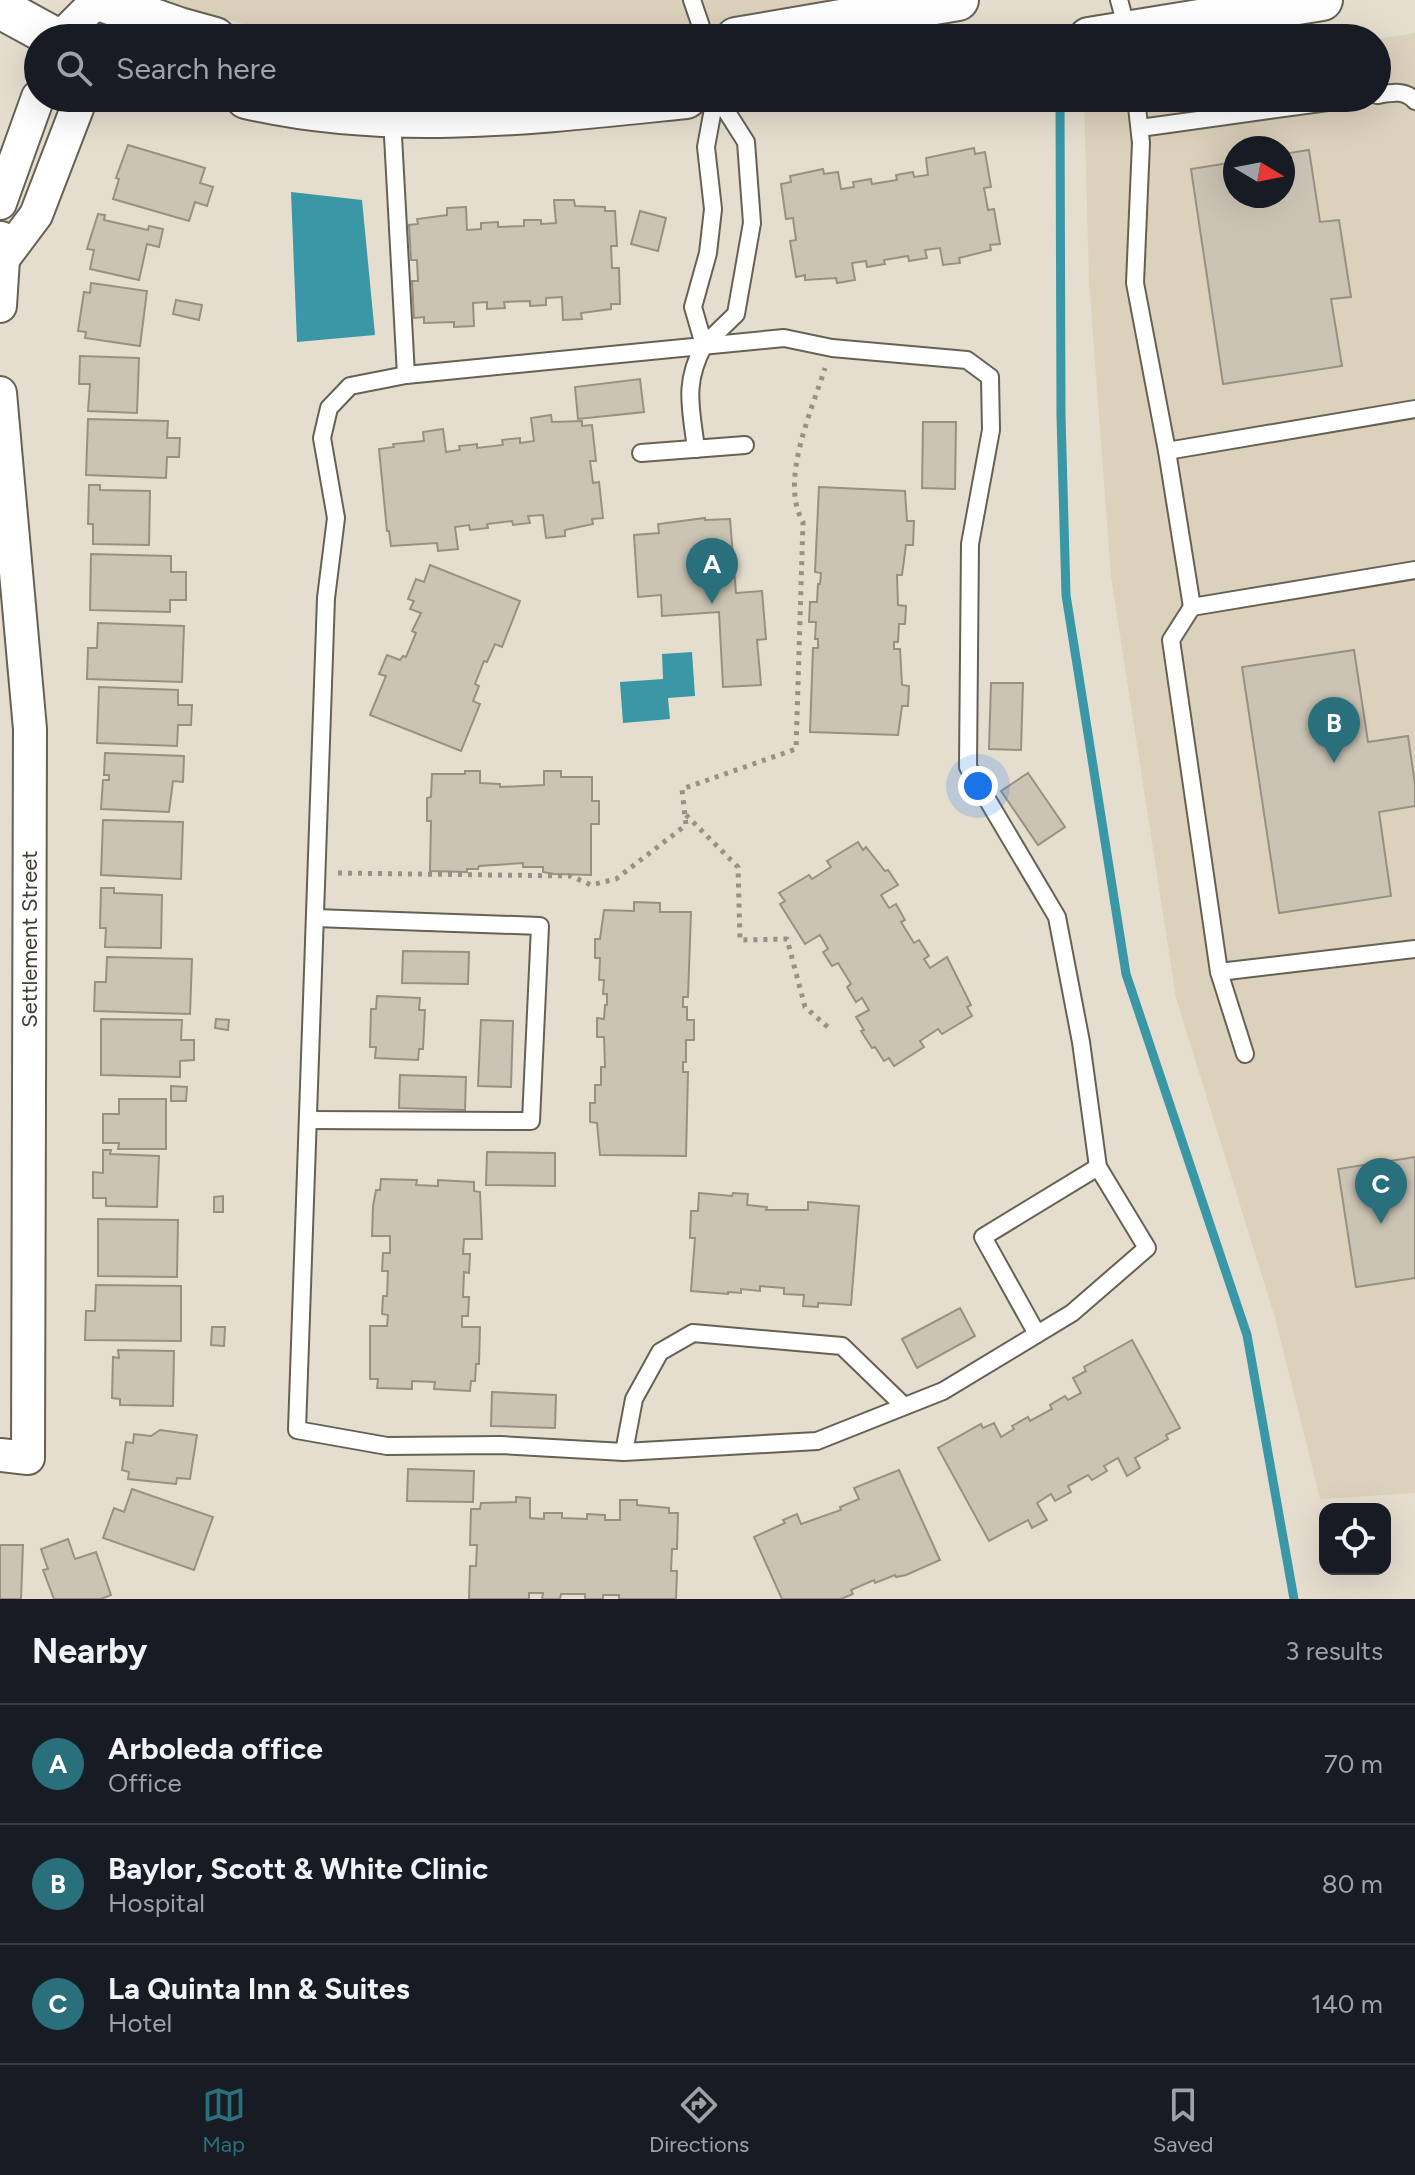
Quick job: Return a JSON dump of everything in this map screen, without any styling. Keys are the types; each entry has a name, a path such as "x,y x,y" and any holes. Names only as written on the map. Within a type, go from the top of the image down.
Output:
{"street":[{"path":"73,24 98,0"},
{"path":"98,0 98,24"},
{"path":"98,0 167,24"},
{"path":"818,24 958,0"},
{"path":"1139,24 1322,0"},
{"path":"0,8 31,24"},
{"path":"0,203 33,112"},
{"path":"0,306 1,245 36,215 76,112"},
{"path":"338,112 392,118 531,112"},
{"name":"Settlement Street","path":"0,393 30,729 28,1458 0,1455"}],"lane":[{"path":"692,0 700,24"},
{"path":"1391,93 1398,92 1415,101"},
{"path":"704,345 693,307 708,253 713,209 706,147 714,112"},
{"path":"696,449 690,390 692,367 704,345 736,314 752,223 746,142 726,112"},
{"path":"1138,112 1140,128 1135,283 1167,451 1192,607 1171,640 1219,972 1245,1054"},
{"path":"1140,128 1256,112"},
{"path":"392,118 406,375"},
{"path":"784,338 832,348 967,360 990,377 991,430 970,544 968,767 1057,917 1081,1042 1098,1167 1147,1248 1072,1313 943,1391 817,1441 624,1452 501,1445 387,1446 297,1430 326,598 336,518 322,438 329,408 350,386 406,375 704,345 784,338"},
{"path":"1167,451 1415,409"},
{"path":"641,453 745,445"},
{"path":"1192,607 1415,570"},
{"path":"308,1120 531,1121 540,926 315,918"},
{"path":"1219,972 1415,949"},
{"path":"1037,1334 983,1237 1098,1167"},
{"path":"624,1452 634,1399 660,1352 693,1333 842,1346 904,1406"}],"path":[{"path":"316,873 571,876 591,885 616,879 686,825 682,789 796,749 803,522 795,510 795,462 832,348"},
{"path":"685,814 738,867 740,940 787,939 805,1007 830,1029"}],"shaded area":[{"path":"161,0 867,0 777,24 244,24"},
{"path":"1415,33 1415,1493 1320,1499 1275,1318 1176,998 1111,577 1089,281 1084,112 1391,112 1391,37"}],"water":[{"path":"291,192 362,200 375,335 297,342"},
{"path":"692,652 695,696 668,698 670,719 623,723 620,682 663,679 662,654"}],"building":[{"path":"128,145 205,168 200,183 213,187 207,206 195,202 189,221 113,199 119,179 116,178"},
{"path":"974,148 975,154 985,152 991,187 984,188 988,210 994,209 1000,244 990,245 991,250 959,258 960,263 943,265 940,248 925,250 927,258 909,261 908,256 867,267 866,261 852,263 855,280 837,283 836,278 805,280 805,275 796,277 790,241 796,240 793,218 786,219 781,184 791,182 790,176 823,169 824,174 838,172 841,189 854,187 853,182 871,179 872,184 897,180 896,175 913,172 914,177 928,175 926,158"},
{"path":"1309,150 1320,222 1339,220 1351,297 1331,299 1342,366 1223,384 1191,169 1223,164 1223,208 1295,208 1295,152"},
{"path":"554,200 574,200 575,206 605,207 605,211 615,211 617,246 611,246 612,268 619,268 620,304 611,304 611,309 581,313 582,319 563,320 562,297 546,298 546,305 530,306 530,301 504,302 505,308 487,309 487,302 473,303 474,326 454,327 454,322 424,323 424,317 414,318 412,281 418,281 417,260 411,260 409,225 418,224 417,219 447,215 447,208 466,207 467,230 481,229 481,223 498,222 498,227 524,226 524,220 556,223"},
{"path":"640,211 666,218 658,251 631,244"},
{"path":"98,214 105,215 104,220 148,230 149,226 163,229 159,247 147,244 139,280 90,269 94,250 87,249"},
{"path":"91,283 147,291 140,346 85,338 86,332 78,331 84,292 90,293"},
{"path":"176,300 202,305 199,320 173,314"},
{"path":"80,356 139,358 137,413 88,411 90,384 79,384"},
{"path":"640,379 644,412 578,419 575,387"},
{"path":"551,415 552,422 582,421 582,426 592,425 596,461 590,461 593,483 599,482 603,518 592,519 593,524 565,530 565,536 546,538 543,515 528,516 530,523 513,525 512,521 470,530 469,525 455,527 458,549 438,551 437,543 391,546 379,449 394,447 393,444 424,441 423,432 443,429 446,452 460,450 459,446 477,444 477,448 503,445 502,440 520,438 520,443 534,441 531,418"},
{"path":"88,419 168,421 167,438 180,438 179,457 167,457 166,478 86,475"},
{"path":"923,422 956,422 955,489 922,488"},
{"path":"89,485 100,485 100,490 150,491 149,545 93,544 93,524 88,524"},
{"path":"819,487 905,491 907,521 914,521 913,545 906,545 902,575 897,575 898,605 906,606 905,624 899,624 898,642 894,642 894,649 900,649 902,685 909,686 908,706 902,706 898,735 810,732 813,648 818,648 818,639 815,639 816,622 809,622 810,602 817,602 821,573 815,572"},
{"path":"705,518 730,519 736,593 762,591 766,639 757,640 761,685 723,687 719,612 662,616 661,595 638,597 634,535 659,533 658,524"},
{"path":"91,554 171,556 171,572 186,572 186,600 170,600 170,612 90,610"},
{"path":"430,565 520,601 502,647 495,644 487,662 484,661 475,684 479,686 473,701 480,704 461,751 370,715 386,676 379,674 387,655 400,660 406,657 416,633 412,631 421,613 410,609 414,601 408,599 416,579 424,582"},
{"path":"98,623 184,626 182,682 87,679 88,648 97,648"},
{"path":"1354,650 1368,742 1408,736 1415,806 1379,812 1391,896 1279,913 1242,667"},
{"path":"991,683 1023,683 1021,750 989,749"},
{"path":"99,687 178,690 178,705 192,705 191,725 178,725 177,746 97,743"},
{"path":"105,753 184,756 183,782 173,781 169,812 101,809 103,780 109,780 109,775 104,775"},
{"path":"465,771 480,771 480,783 500,784 500,787 544,785 544,771 561,771 561,777 592,777 592,801 599,801 599,824 591,824 591,875 554,874 543,872 543,867 523,867 523,863 479,866 478,869 467,869 467,872 430,871 431,821 427,821 427,798 431,797 432,774 465,774"},
{"path":"1028,773 1065,827 1038,845 1001,791"},
{"path":"103,820 183,822 181,879 101,875"},
{"path":"858,842 863,850 866,847 885,871 888,870 898,885 881,895 889,908 896,904 905,920 901,922 914,943 919,940 929,956 924,959 930,968 947,957 971,1005 967,1007 972,1016 942,1034 938,1029 920,1041 924,1047 894,1066 889,1058 884,1061 861,1031 864,1030 856,1017 869,1010 862,998 856,1002 847,987 851,984 838,963 832,966 823,952 828,949 820,935 805,944 780,904 785,901 779,893 809,875 812,879 831,867 827,861"},
{"path":"101,888 114,888 114,893 162,895 161,948 105,947 106,928 100,928"},
{"path":"634,902 660,903 660,912 691,912 688,997 683,997 687,1020 694,1020 694,1040 686,1040 686,1062 683,1062 683,1072 688,1072 686,1156 600,1155 597,1123 590,1122 590,1103 595,1103 595,1085 601,1085 601,1067 605,1067 604,1037 597,1037 597,1018 604,1019 607,1005 607,994 603,994 604,980 599,980 600,958 595,958 595,939 600,939 604,910 634,911"},
{"path":"403,951 469,952 468,984 402,983"},
{"path":"107,957 192,959 190,1014 94,1011 95,982 106,982"},
{"path":"377,996 420,998 419,1010 425,1010 423,1049 419,1049 418,1060 375,1058 376,1047 370,1047 371,1009 376,1009"},
{"path":"101,1019 182,1020 181,1040 194,1040 194,1060 180,1061 180,1077 101,1075"},
{"path":"216,1019 229,1020 228,1030 215,1028"},
{"path":"481,1020 513,1021 511,1087 478,1086"},
{"path":"400,1075 466,1077 465,1110 399,1108"},
{"path":"171,1086 187,1087 186,1101 171,1101"},
{"path":"119,1099 166,1099 166,1149 118,1149 119,1143 103,1143 103,1114 119,1114"},
{"path":"103,1150 111,1150 110,1154 159,1156 157,1207 106,1206 106,1198 93,1198 93,1172 103,1173"},
{"path":"487,1152 555,1153 555,1186 486,1185"},
{"path":"1415,1157 1415,1278 1356,1287 1338,1169"},
{"path":"381,1179 417,1180 416,1185 438,1186 438,1180 474,1182 474,1191 480,1192 482,1239 464,1239 463,1254 470,1254 469,1273 464,1272 463,1297 469,1297 468,1316 462,1316 462,1327 480,1327 479,1364 476,1364 475,1381 471,1381 470,1391 434,1389 435,1382 412,1381 412,1389 377,1388 378,1379 370,1379 370,1326 387,1326 388,1315 382,1314 383,1296 387,1296 388,1271 382,1271 383,1253 390,1253 390,1236 372,1236 373,1206"},
{"path":"699,1193 748,1194 747,1205 767,1207 766,1210 808,1210 808,1202 859,1206 851,1305 818,1303 818,1307 803,1306 804,1295 784,1294 784,1288 760,1286 760,1291 741,1289 741,1293 728,1294 691,1291 695,1238 690,1238 691,1211 698,1211"},
{"path":"223,1196 223,1212 214,1212 214,1197"},
{"path":"98,1219 178,1220 177,1277 98,1276"},
{"path":"96,1285 181,1286 181,1341 85,1340 86,1311 95,1311"},
{"path":"960,1308 975,1336 917,1368 902,1339"},
{"path":"212,1327 225,1327 224,1346 211,1345"},
{"path":"1132,1340 1180,1428 1166,1435 1168,1439 1135,1458 1140,1468 1127,1476 1118,1458 1104,1466 1107,1471 1092,1480 1088,1475 1068,1486 1071,1492 1055,1501 1051,1494 1037,1503 1047,1520 1032,1528 1028,1520 989,1541 938,1448 981,1424 983,1428 994,1423 1001,1437 1028,1417 1030,1421 1052,1409 1050,1405 1065,1396 1068,1400 1081,1393 1073,1378 1086,1371 1084,1367"},
{"path":"118,1350 174,1351 173,1406 120,1405 120,1399 112,1398 113,1357 119,1358"},
{"path":"492,1392 556,1395 555,1428 491,1426"},
{"path":"160,1430 197,1435 190,1479 177,1478 176,1484 128,1479 129,1472 122,1470 126,1442 133,1443 134,1434 151,1436"},
{"path":"408,1469 474,1471 473,1502 407,1501"},
{"path":"899,1470 940,1560 906,1575 895,1575 875,1583 874,1580 851,1590 853,1594 841,1599 782,1599 754,1537 797,1514 801,1524 841,1510 840,1507 859,1499 854,1488"},
{"path":"132,1489 213,1517 194,1570 103,1538 114,1508 124,1512"},
{"path":"516,1497 530,1498 530,1518 544,1519 544,1513 562,1513 562,1518 587,1519 587,1514 605,1515 605,1520 620,1520 620,1500 637,1500 637,1505 669,1508 669,1513 678,1513 677,1549 672,1549 671,1571 677,1571 676,1599 619,1599 619,1595 603,1595 603,1599 585,1599 585,1594 561,1594 560,1599 542,1599 543,1593 529,1593 529,1599 469,1599 470,1566 476,1566 477,1545 470,1545 471,1509 480,1509 481,1503 516,1502"},
{"path":"68,1539 75,1559 96,1552 111,1595 101,1599 54,1599 43,1570 48,1569 41,1549"},
{"path":"0,1545 23,1545 21,1599 0,1599"}],"waterway":[{"path":"1060,112 1061,416 1066,595 1126,974 1247,1335 1294,1599"}],"place":[{"name":"Arboleda office","path":"712,604"},
{"name":"Baylor, Scott & White Clinic","path":"1334,763"},
{"name":"La Quinta Inn & Suites","path":"1381,1224"}]}
